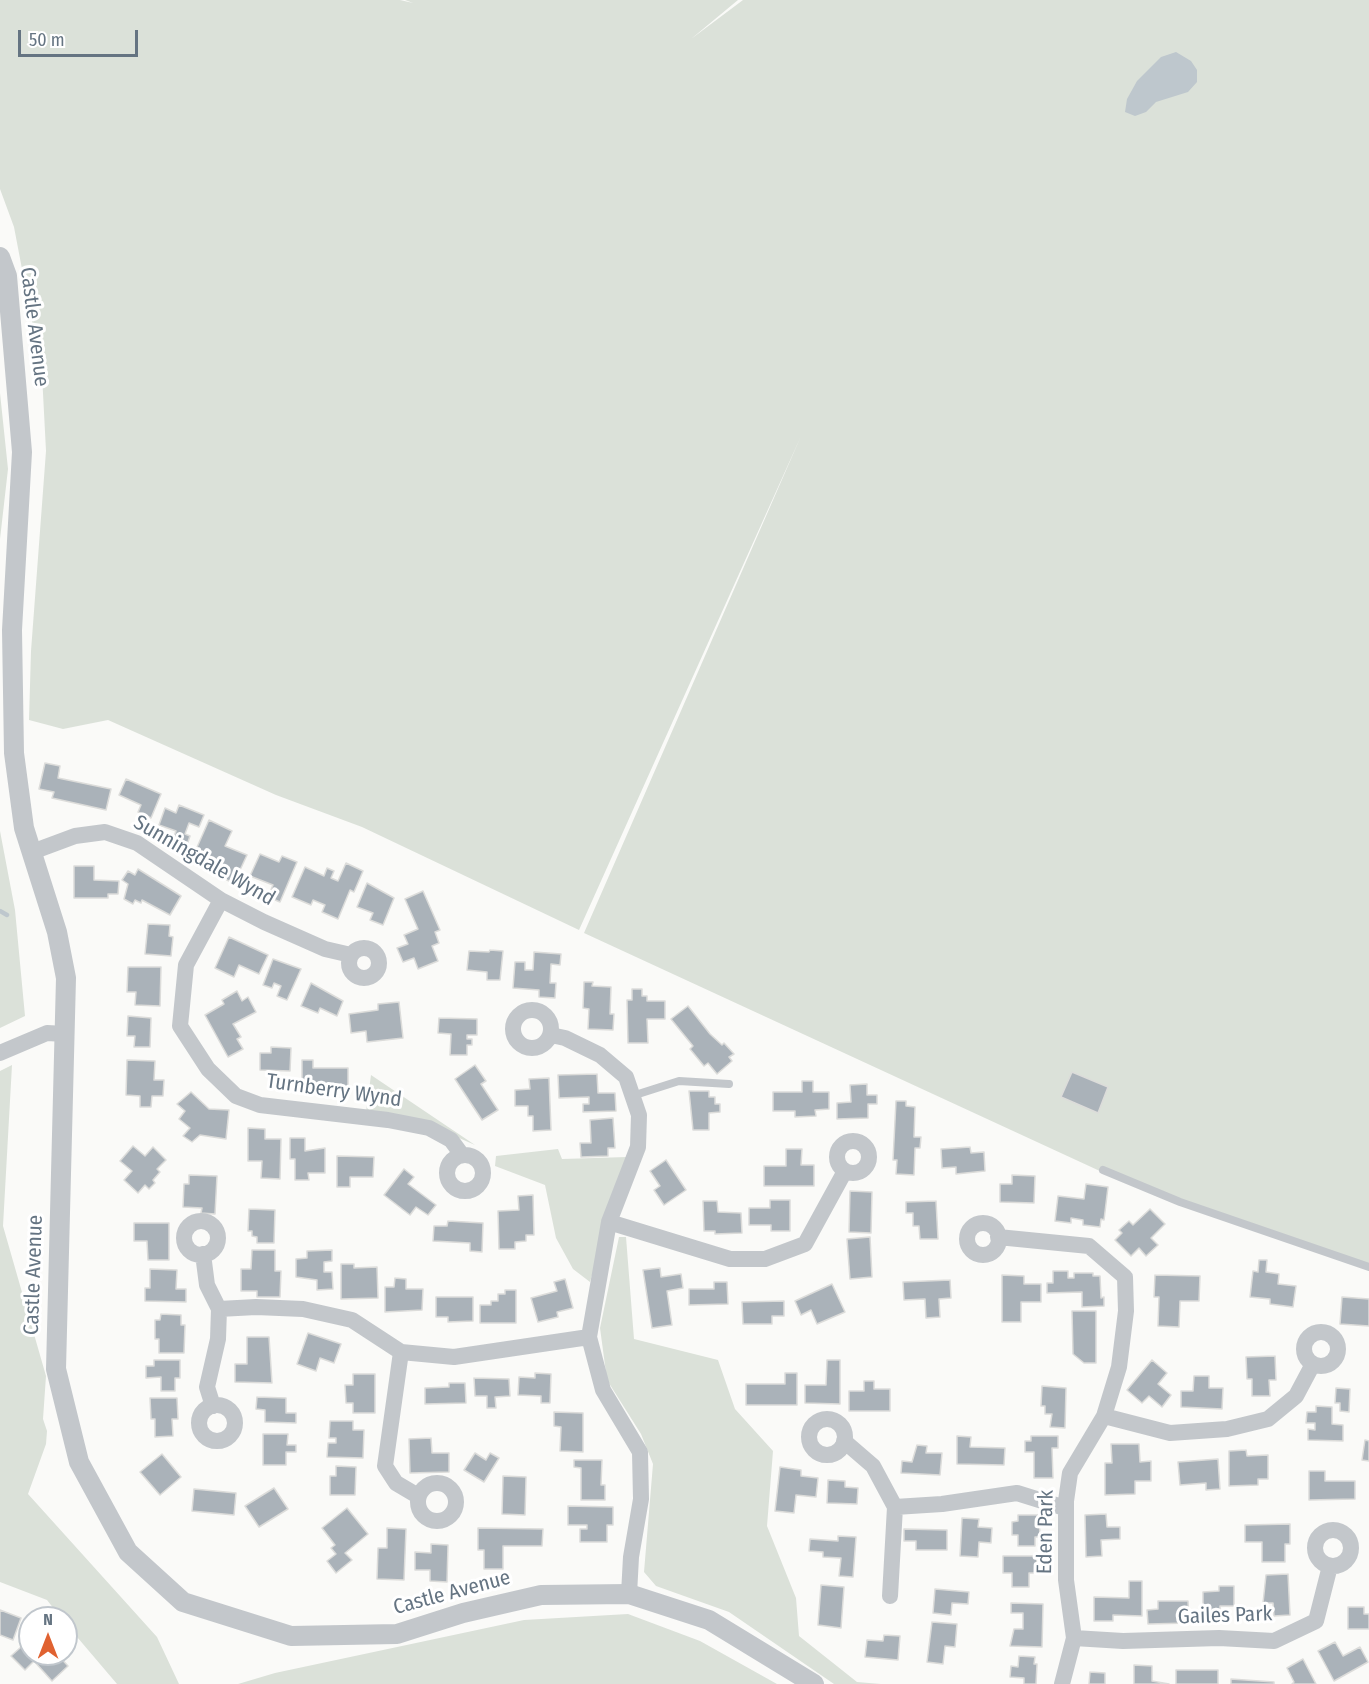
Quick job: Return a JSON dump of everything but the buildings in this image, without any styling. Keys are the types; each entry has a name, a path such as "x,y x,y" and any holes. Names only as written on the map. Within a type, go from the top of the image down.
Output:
{"street":[{"name":"Castle Avenue","path":"0,257 7,276 9,375 22,452 12,630 12,728 19,806 57,932 66,978 56,1369 79,1462 129,1552 183,1602 291,1636 397,1634 463,1613 541,1595 629,1594 709,1620 814,1684"},
{"name":"Sunningdale Wynd","path":"32,852 75,836 105,832 137,843 221,900 325,949 351,955"},
{"name":"Turnberry Wynd","path":"221,900 186,965 180,1026 208,1070 236,1096 260,1105 387,1120 429,1128 451,1140 462,1155"},
{"path":"0,1053 47,1033 65,1034"},
{"path":"551,1035 565,1038 600,1054 626,1077 639,1115 638,1147 609,1222 589,1337 603,1390 640,1452 641,1499 631,1557 629,1594"},
{"path":"609,1222 730,1259 765,1259 805,1244 845,1171"},
{"name":"Eden Park","path":"998,1237 1089,1246 1125,1277 1126,1311 1119,1367 1104,1416 1070,1473 1065,1508 1066,1580 1074,1638 1062,1684"},
{"path":"203,1254 207,1286 219,1310 218,1339 207,1386 213,1406"},
{"path":"219,1310 256,1307 303,1310 352,1320 401,1352 454,1357 589,1337"},
{"path":"401,1352 385,1466 396,1483 418,1496"},
{"path":"1104,1416 1170,1433 1227,1429 1268,1419 1296,1396 1313,1364"},
{"path":"844,1442 873,1466 895,1507 890,1596"},
{"path":"895,1507 942,1504 1017,1493 1065,1508"},
{"name":"Gailes Park","path":"1074,1638 1123,1641 1219,1638 1274,1641 1316,1621 1330,1566"}],"lane":[{"path":"632,1096 679,1082 729,1084"},
{"path":"1103,1170 1180,1202 1369,1267"}],"shaded area":[{"path":"0,0 400,0 413,3 405,0 738,0 691,39 743,0 1369,0 1369,1270 1102,1172 584,933 801,436 579,930 362,827 276,795 108,720 63,729 29,720 31,651 46,451 42,374 14,227 0,189"},
{"path":"1176,52 1191,61 1197,70 1197,82 1188,92 1156,102 1146,112 1135,116 1125,112 1127,99 1137,81 1161,57"},
{"path":"0,393 8,469 0,539"},
{"path":"0,831 15,910 25,1016 0,1028"},
{"path":"12,1065 3,1226 46,1376 43,1419 47,1431 46,1444 28,1494 157,1637 179,1684 117,1684 78,1638 78,1606 52,1606 47,1600 0,1582 0,1071"},
{"path":"371,1075 475,1145 425,1123 366,1112"},
{"path":"558,1149 562,1159 627,1157 590,1282 573,1269 556,1238 545,1185 495,1166 496,1156"},
{"path":"619,1237 626,1237 634,1339 718,1360 735,1409 773,1451 767,1526 796,1598 799,1636 857,1682 881,1684 834,1684 729,1612 656,1586 644,1572 653,1464 641,1434 607,1380 600,1328"},
{"path":"628,1614 700,1641 777,1684 238,1684 275,1673 524,1620"}],"waterway":[{"path":"0,911 7,915"}]}
